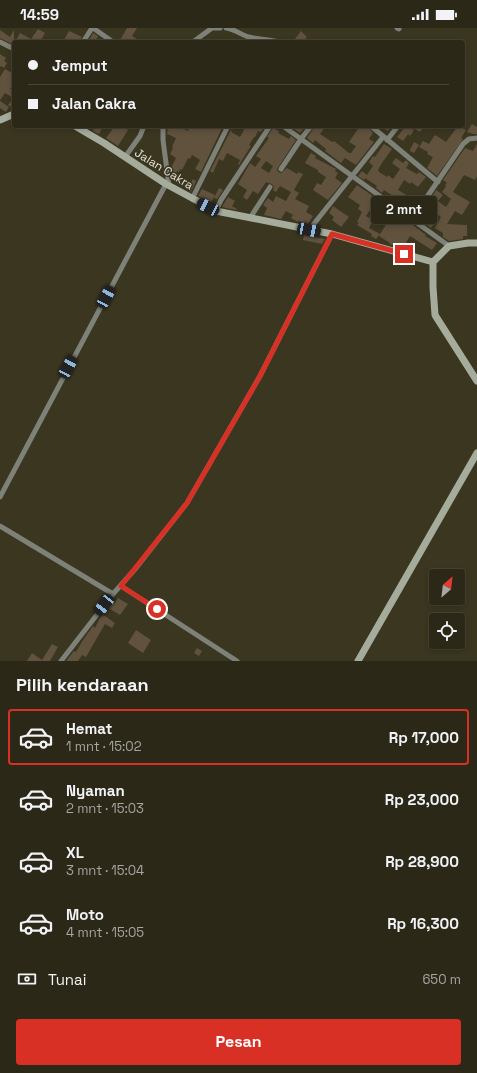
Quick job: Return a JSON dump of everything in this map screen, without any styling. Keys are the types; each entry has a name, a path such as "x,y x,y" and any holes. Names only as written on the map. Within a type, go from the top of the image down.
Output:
{"street":[{"path":"84,40 92,28 110,40"},
{"path":"196,40 211,28 220,28"},
{"path":"226,28 251,38 269,40"},
{"path":"0,42 12,48"},
{"path":"1,119 12,115"},
{"name":"Jalan Cakra","path":"79,128 167,185 216,211 332,234 433,262"},
{"path":"126,157 140,136 143,128"},
{"path":"0,496 45,409 167,185 163,128"},
{"path":"192,199 227,128"},
{"path":"216,211 225,194 269,128"},
{"path":"286,128 450,246"},
{"path":"281,169 309,128"},
{"path":"373,128 438,182"},
{"path":"309,230 352,176 385,138 396,128"},
{"path":"412,220 463,144 469,139 477,138"},
{"path":"250,218 270,187"},
{"path":"61,661 187,503 260,376 332,234"},
{"path":"476,243 450,246 433,262 433,287 435,314 477,381"},
{"path":"358,661 477,453"},
{"path":"0,526 113,594"},
{"path":"121,586 228,659 237,661"}],"building":[{"path":"127,28 137,28 132,36 139,40 120,40"},
{"path":"38,29 45,33 41,40 16,40 20,33 31,39"},
{"path":"0,30 10,37 14,30 14,40 12,40 12,44 0,38"},
{"path":"69,31 82,37 80,40 64,40"},
{"path":"301,31 307,37 305,40 295,39"},
{"path":"93,33 98,36 96,40 89,40"},
{"path":"0,54 6,58 4,61 7,63 4,68 1,66 0,67"},
{"path":"5,69 12,73 12,86 10,89 12,90 12,97 5,93 0,100 0,77"},
{"path":"12,99 12,108 8,105"},
{"path":"0,101 9,107 6,112 0,108"},
{"path":"472,124 477,127 477,134 467,132"},
{"path":"94,128 102,128 99,134 93,131"},
{"path":"114,128 125,128 128,130 118,146 106,138"},
{"path":"168,128 182,128 188,131 189,128 222,128 201,172 195,169 200,160 192,155 190,159 188,158 182,170 180,169 179,172 177,171 176,173 172,171 173,169 171,168 176,158 170,154 176,138 167,134"},
{"path":"245,128 264,128 261,132 258,131 249,145 251,146 239,165 240,160 227,153 223,161 219,159 213,173 210,171 231,130 231,132 240,137"},
{"path":"273,128 279,131 278,133 289,139 291,136 296,140 277,169 278,172 281,173 287,168 297,174 298,172 303,174 294,190 299,193 295,199 309,206 306,212 313,216 308,224 298,222 291,218 293,215 286,211 281,219 264,215 267,208 263,205 268,198 273,202 276,196 286,201 291,192 280,186 276,192 273,190 274,187 272,184 266,182 258,194 253,191 247,200 243,197 247,190 238,184 250,163 255,167 261,159 256,156 269,138 267,137","holes":["266,161 273,166 269,173 261,168"]},
{"path":"295,128 304,128 300,133"},
{"path":"314,128 324,128 320,134 332,142 334,141 351,153 356,146 349,142 359,128 369,128 373,133 369,139 374,142 356,165 345,158 341,163 325,151 326,149 315,140 313,143 307,138"},
{"path":"383,128 390,128 388,131"},
{"path":"404,128 414,130 410,136 408,134 403,141 397,137"},
{"path":"416,128 423,128 420,132"},
{"path":"456,128 466,130 461,138 463,139 437,176 427,168 433,157 419,147 423,141 429,144 435,135 446,142"},
{"path":"414,142 419,145 414,153 410,150"},
{"path":"384,144 392,149 378,170 379,172 387,177 388,175 393,179 400,169 392,163 396,158 403,163 406,160 409,163 406,168 417,174 419,172 426,177 418,187 411,182 410,184 404,180 398,190 413,199 414,197 420,201 411,214 400,205 401,203 395,199 396,198 384,190 382,193 376,188 377,186 365,178 364,180 358,176 362,171 367,175 373,166 369,162 373,156 375,157"},
{"path":"477,144 477,176 475,180 464,175 453,192 470,202 462,215 455,211 447,224 467,225 467,236 463,236 463,239 449,241 443,237 443,233 435,228 441,217 434,212 428,222 433,225 431,228 417,218 426,205 428,206 436,190 443,195 438,201 446,207 451,199 442,192 447,183 443,180 465,148 473,151"},
{"path":"311,153 316,156 315,158 336,169 335,171 338,173 335,178 342,183 328,200 313,190 317,183 321,185 326,177 318,172 318,170 305,163"},
{"path":"193,179 196,181 191,192 187,189"},
{"path":"357,185 377,199 384,205 383,207 400,218 401,216 426,235 425,236 437,243 432,250 410,236 404,246 411,251 389,244 390,243 379,236 387,223 384,222 387,217 373,207 366,216 373,220 369,228 380,234 376,239 371,236 372,234 357,225 362,212 358,209 360,205 348,197"},
{"path":"219,188 223,190 217,199 214,198"},
{"path":"202,189 215,195 211,203 198,196"},
{"path":"228,197 235,201 232,206 237,209 236,210 222,207"},
{"path":"333,206 349,217 341,227 332,220 334,217 329,213"},
{"path":"304,235 325,239 322,244 303,240"},
{"path":"118,598 128,604 120,615 108,608 112,602 114,604"},
{"path":"102,614 115,623 112,628 105,624 86,657 82,655 78,661 66,661 74,651 76,652 93,626 95,628"},
{"path":"136,630 151,640 143,653 128,643"},
{"path":"52,644 58,647 50,661 27,661 32,653 42,660"},
{"path":"197,648 202,651 199,656 194,653"}],"route":[{"path":"157,609 121,586 187,503 260,376 332,234 404,254"}]}
